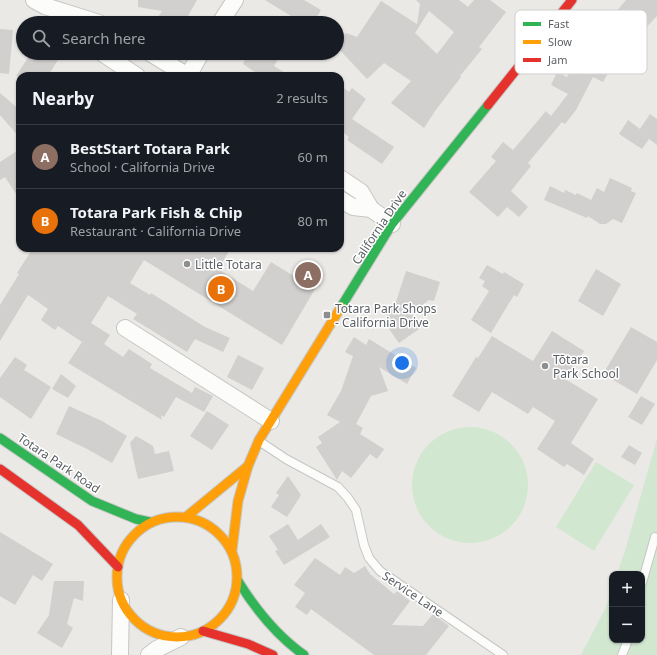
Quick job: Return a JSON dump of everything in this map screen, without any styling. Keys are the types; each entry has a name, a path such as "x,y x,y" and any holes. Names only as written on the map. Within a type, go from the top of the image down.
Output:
{"street":[{"path":"225,16 235,0"},
{"name":"California Drive","path":"564,10 572,0"},
{"path":"40,3 56,16"},
{"path":"40,3 78,16"},
{"path":"113,60 131,72"},
{"path":"162,60 181,72"},
{"path":"190,72 197,60"},
{"name":"California Drive","path":"232,550 238,501 248,466 259,440 392,224 515,71"},
{"path":"344,181 361,192 371,209 392,224"},
{"path":"344,201 353,207 371,209"},
{"path":"125,328 271,421"},
{"name":"Totara Park Road","path":"0,438 92,501 136,520 150,522"},
{"name":"California Drive","path":"186,517 248,466"},
{"path":"0,469 78,525 118,568"},
{"path":"120,655 121,600 117,578 118,568 121,554 138,530 150,522 168,517 186,517 200,521 213,528 224,538 232,550 236,560 238,581 235,596 227,611 217,623 203,632 181,637 162,636 145,628 131,616 121,600"},
{"path":"238,581 251,602 277,633 291,646 304,655"},
{"path":"203,632 259,647 273,655"},
{"path":"149,655 157,649 181,637"}],"lane":[{"name":"Service Lane","path":"259,440 286,458 338,487 356,510 369,558 380,571 503,655"},
{"path":"645,572 655,537"},
{"path":"622,655 627,643"}],"green space":[{"path":"470,427 492,431 502,436 511,444 519,453 524,463 528,485 524,507 519,517 511,526 502,534 492,539 470,543 448,539 438,534 429,526 421,517 416,507 412,485 416,463 421,453 429,444 438,436 448,431"},
{"path":"657,439 657,655 581,655 605,609 609,598 609,643 645,643 645,571 618,571"},
{"path":"596,462 634,485 594,551 556,527"}],"building":[{"path":"138,0 197,0 188,16 159,16 162,11 138,7"},
{"path":"265,0 304,0 321,10 317,16 291,16"},
{"path":"416,0 459,0 468,7 474,0 490,0 506,12 479,47 482,49 460,76 461,77 424,128 391,103 411,81 384,63 367,79 344,54 344,35 346,33 357,37 381,1 417,24 420,4","holes":["429,11 454,32 437,54 415,33"]},
{"path":"626,0 657,0 657,16 647,27 647,10 618,10"},
{"path":"0,29 13,30 9,74 0,73"},
{"path":"26,60 58,60 50,72 19,72"},
{"path":"245,60 278,60 274,66 284,72 255,72 243,64"},
{"path":"556,74 561,74 567,77 568,74 608,74 603,82 593,77 576,110 565,124 562,122 528,163 531,166 511,191 528,207 519,217 507,207 498,217 469,192 496,161 491,157 503,142 513,150 546,111 551,116 568,94 551,85"},
{"path":"344,88 349,92 352,88 366,99 352,119 394,147 382,164 347,140 349,137 344,133"},
{"path":"0,93 16,107 16,133 0,115"},
{"path":"650,114 657,119 657,145 649,139 642,149 619,134 628,120 640,129"},
{"path":"16,152 16,194 5,177 0,180 0,162"},
{"path":"610,178 632,188 631,191 636,193 622,223 613,219 606,224 600,224 588,216 587,218 544,200 550,186 564,193 565,190 576,195 577,193 591,200 597,188 604,192"},
{"path":"30,252 229,252 218,269 253,291 271,262 315,289 282,345 144,260 130,283 150,295 151,293 205,327 230,338 223,352 195,339 187,352 133,319 137,314 108,296 91,323 110,335 104,344 123,357 129,349 152,364 150,368 192,393 195,387 213,396 204,412 176,397 164,417 161,415 162,420 68,363 82,342 58,326 55,330 41,320 48,309 28,295 0,341 0,305 19,274 17,273"},
{"path":"487,265 503,274 504,272 524,284 517,297 514,295 491,333 471,320 489,291 482,286 485,281 479,278"},
{"path":"596,269 621,284 603,316 578,301"},
{"path":"406,271 440,282 434,301 429,300 411,313 422,327 399,343 384,322 389,319 384,311 396,302"},
{"path":"631,327 657,342 657,360 637,394 603,374"},
{"path":"552,331 584,351 565,379 598,399 571,443 594,459 584,475 567,464 564,467 537,449 555,421 533,407 528,414 492,392 479,412 452,396 476,357 478,358 492,336 533,361"},
{"path":"354,337 366,345 369,339 416,368 407,384 379,367 388,391 371,396 356,424 363,428 360,434 384,449 377,459 370,454 351,478 342,471 337,480 316,447 322,443 318,437 340,422 327,415 341,391 353,356 345,352"},
{"path":"238,355 264,368 252,390 227,377"},
{"path":"15,357 27,365 24,370 51,387 31,419 0,397 0,378"},
{"path":"61,374 76,386 68,398 52,389"},
{"path":"641,396 655,404 642,425 628,417"},
{"path":"69,406 102,421 127,436 112,463 56,434"},
{"path":"207,411 229,425 212,450 190,436"},
{"path":"136,436 153,446 155,454 169,451 174,471 138,479 130,443"},
{"path":"629,445 642,453 635,465 621,457"},
{"path":"288,476 301,495 287,517 271,507 279,495 276,493"},
{"path":"288,524 298,540 321,524 330,537 284,565 275,551 278,550 269,536"},
{"path":"0,532 53,564 42,581 33,575 15,605 0,596"},
{"path":"315,558 340,575 345,567 354,573 365,566 370,574 394,594 397,591 410,601 392,625 423,626 433,614 449,626 426,655 374,655 311,609 307,615 295,607 305,593 294,585"},
{"path":"54,581 84,581 83,601 74,598 67,624 73,628 62,648 37,633 49,615"}],"traffic: fast":[{"path":"341,307 392,224 488,105"},
{"path":"0,438 92,501 136,519 150,522"},
{"path":"238,581 267,621 284,639 304,655"}],"traffic: slow":[{"path":"232,550 238,501 248,466 259,440 341,307"},
{"path":"186,517 248,466"},
{"path":"177,517 200,521 220,534 233,554 237,577 233,600 220,620 200,633 177,637 154,633 134,620 121,600 117,577 121,554 134,534 154,521 177,517"}],"traffic: jam":[{"path":"564,10 572,0"},
{"path":"488,105 515,71"},
{"path":"0,469 78,525 118,567"},
{"path":"203,631 248,644 273,655"}],"place":[{"name":"Little Totara","path":"187,264"},
{"name":"BestStart Totara Park","path":"308,275"},
{"name":"Totara Park Fish & Chip","path":"221,289"},
{"name":"Totara Park Shops - California Drive","path":"327,315"},
{"name":"Tōtara Park School","path":"545,366"}]}
